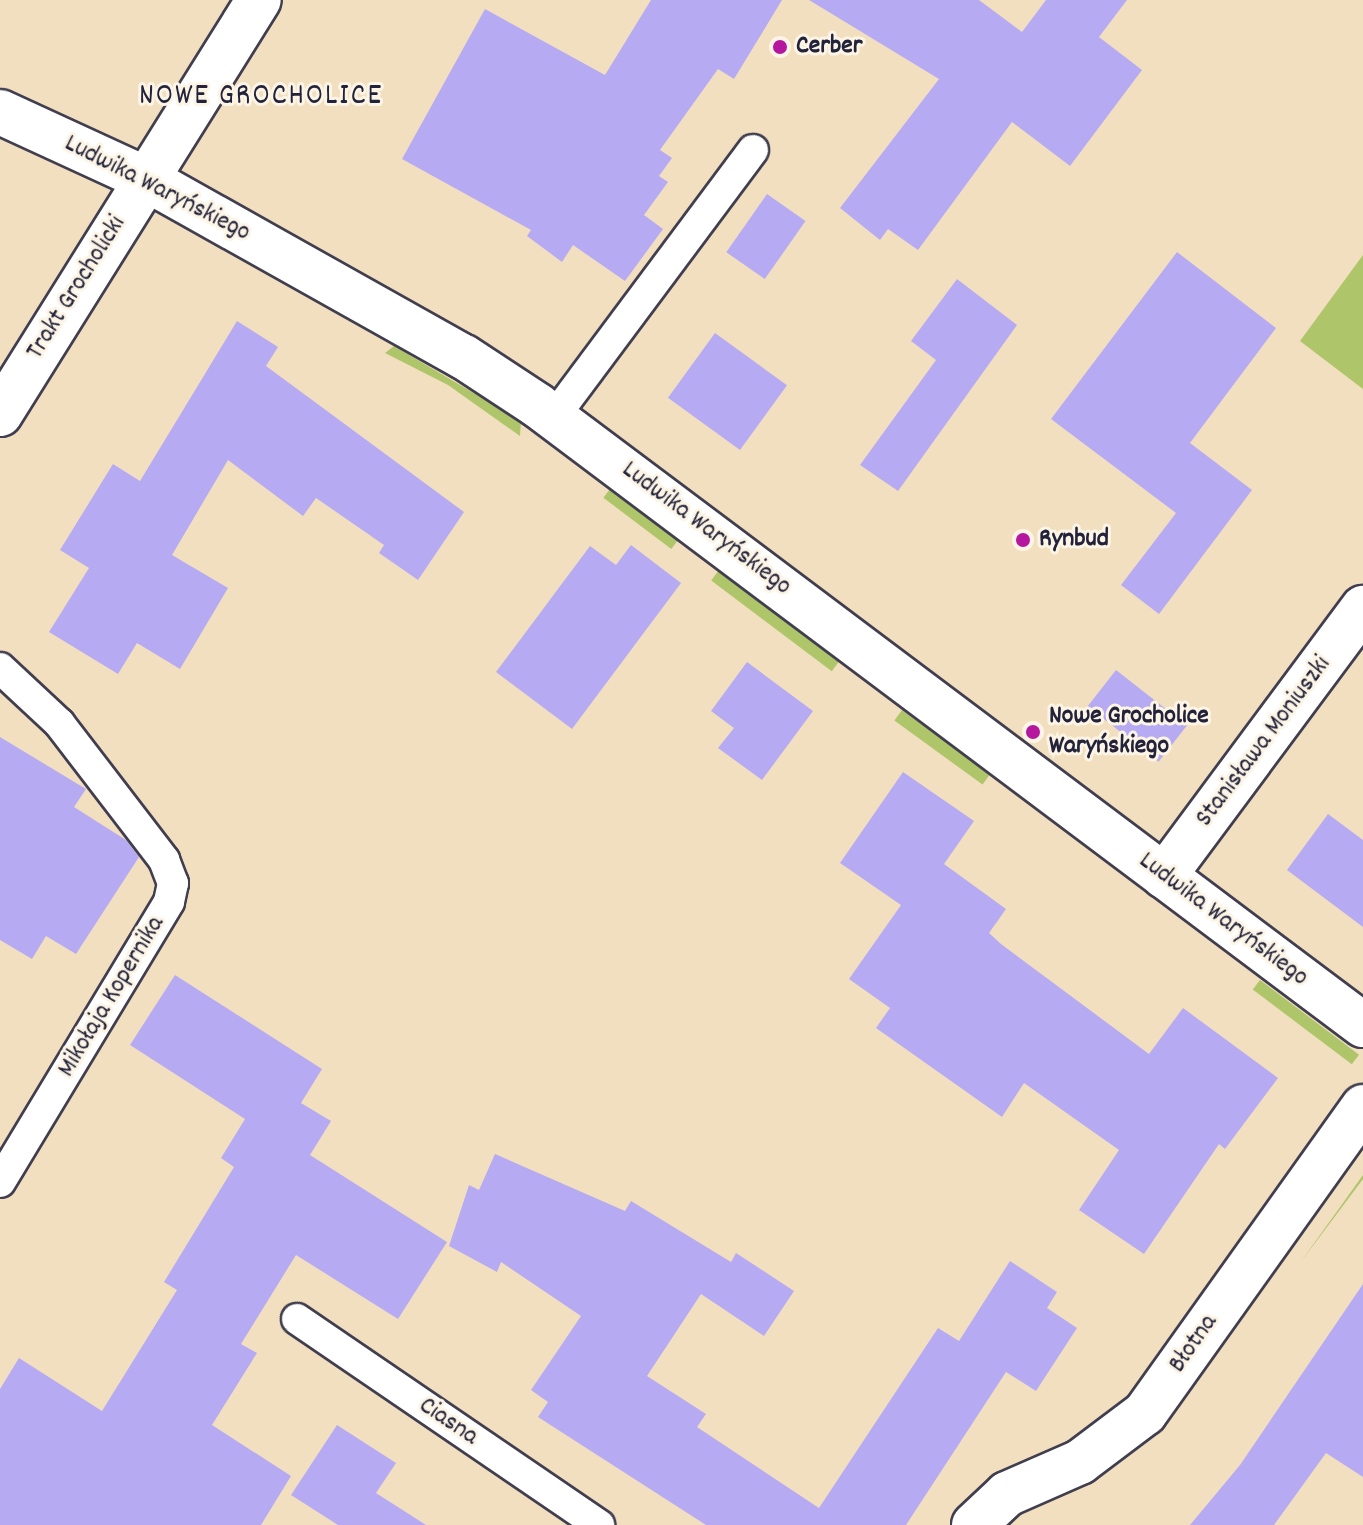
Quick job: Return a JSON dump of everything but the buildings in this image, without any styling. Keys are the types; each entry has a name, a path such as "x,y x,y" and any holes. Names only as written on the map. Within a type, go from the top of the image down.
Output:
{"street":[{"name":"Trakt Grocholicki","path":"0,414 106,238 148,180 259,0"},
{"name":"Ludwika Waryńskiego","path":"0,112 148,180 452,349 554,417 1363,1025"},
{"name":"Stanisława Moniuszki","path":"1164,876 1363,608"},
{"name":"Błotna","path":"974,1525 1007,1494 1080,1462 1145,1413 1363,1107"}],"lane":[{"path":"554,417 753,150"},
{"name":"Mikołaja Kopernika","path":"0,668 59,723 164,860 173,883 169,902 0,1182"},
{"name":"Ciasna","path":"297,1319 599,1525"}],"green space":[{"path":"1363,255 1363,389 1300,341"},
{"path":"394,346 521,421 520,436 448,385 385,353"},
{"path":"610,489 678,540 671,549 603,498"},
{"path":"719,570 840,661 832,671 711,580"},
{"path":"902,710 990,774 983,785 894,721"},
{"path":"1260,980 1359,1055 1352,1064 1253,990"},
{"path":"1363,1175 1363,1179 1300,1263"}],"place":[{"name":"Cerber","path":"780,47"},
{"name":"Rynbud","path":"1023,540"},
{"name":"Nowe Grocholice Waryńskiego","path":"1033,732"}],"district":[{"name":"NOWE GROCHOLICE","path":"261,98"}]}
